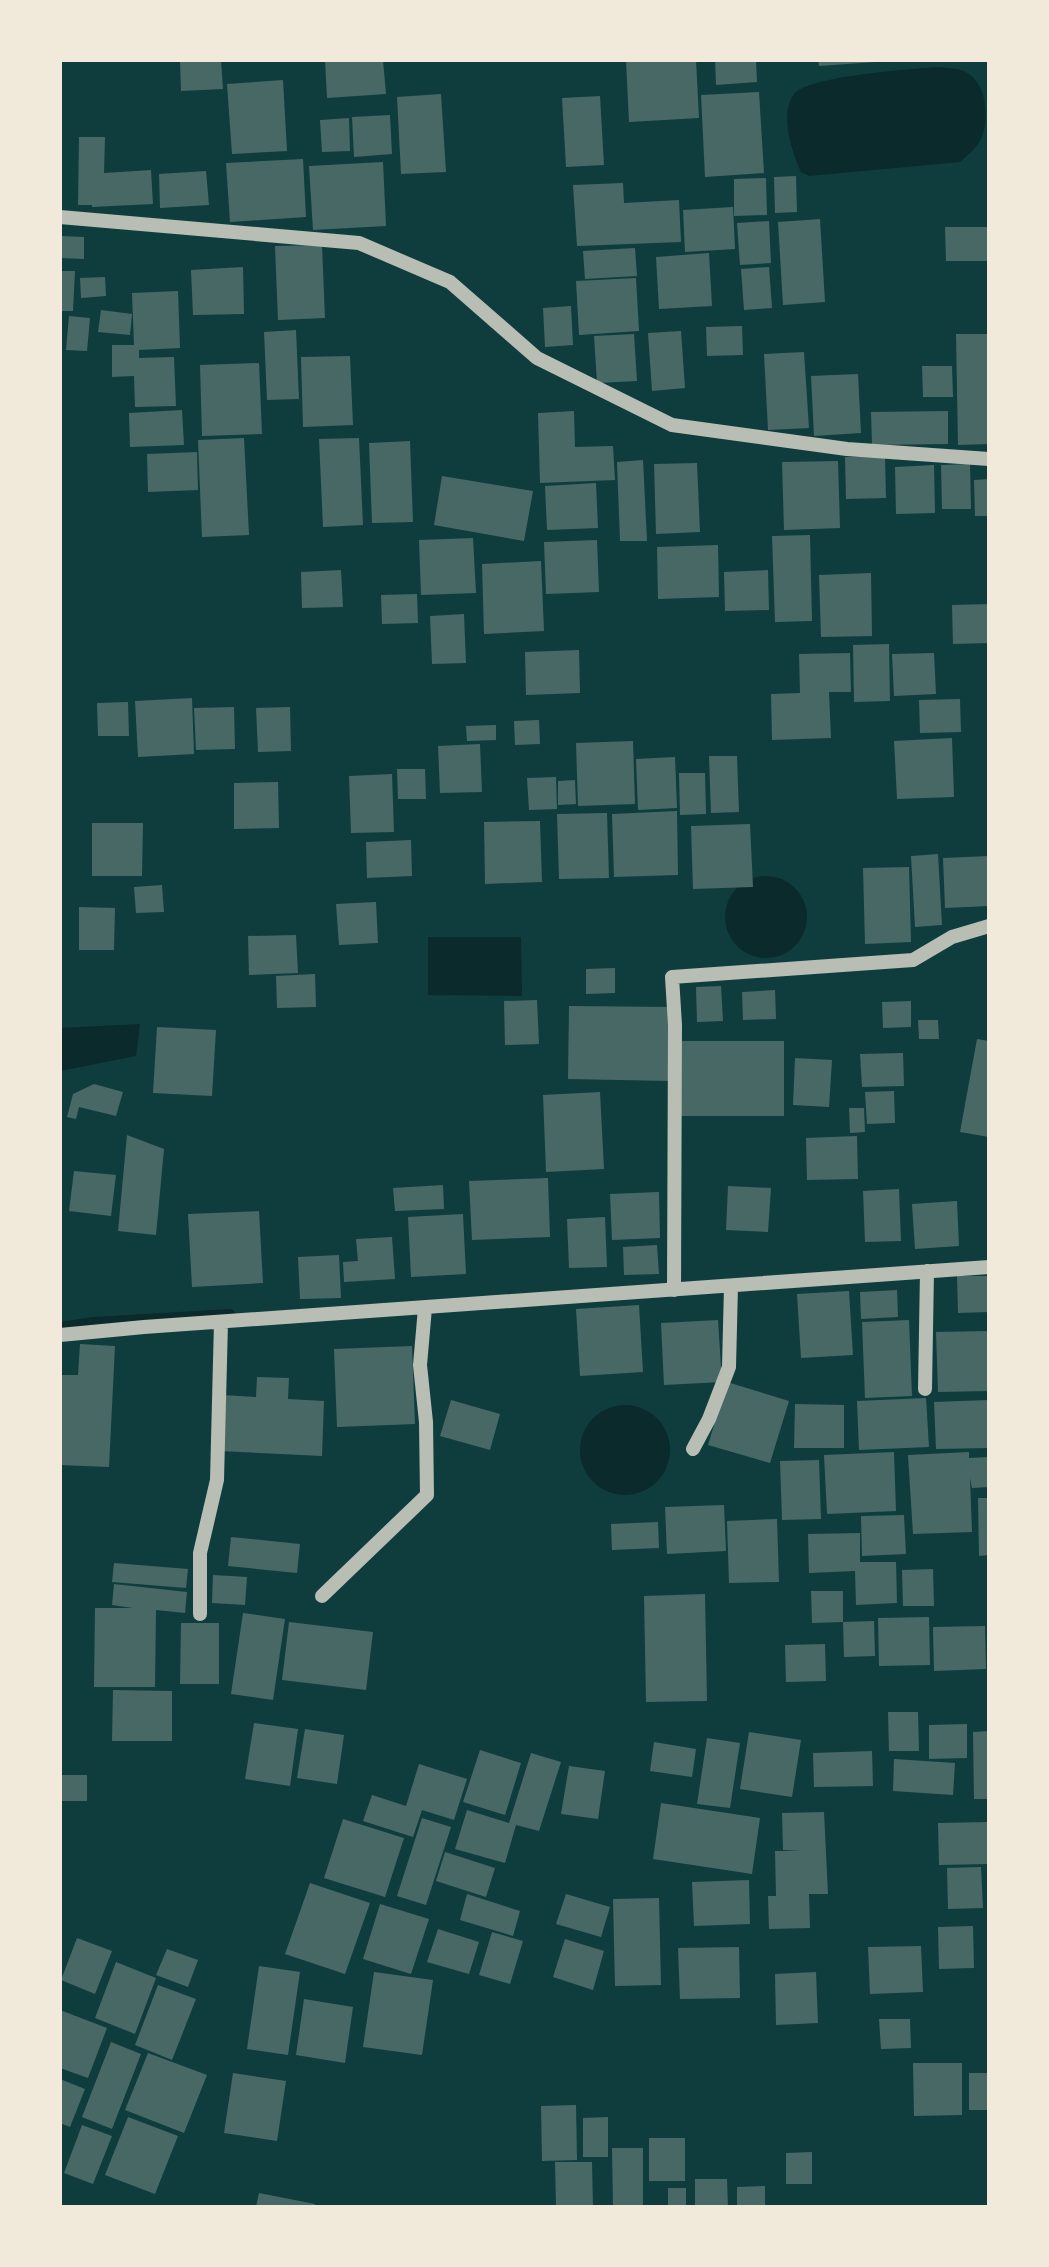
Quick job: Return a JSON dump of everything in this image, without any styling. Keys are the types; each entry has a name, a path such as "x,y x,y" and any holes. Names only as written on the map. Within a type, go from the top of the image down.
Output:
{"street":[{"path":"60,217 359,243 450,282 537,358 672,425 847,449 989,459"},
{"path":"674,1290 675,1025 672,977 913,960 952,937 989,926"},
{"path":"60,1335 989,1267"},
{"path":"925,1389 927,1271"},
{"path":"693,1449 709,1419 729,1367 731,1286"},
{"path":"322,1596 427,1495 426,1422 420,1365 425,1308"},
{"path":"200,1614 200,1553 217,1480 221,1322"}],"water":[{"path":"939,67 961,70 972,76 984,101 986,111 981,139 960,162 809,176 801,172 787,122 794,94 819,82 839,78"},
{"path":"758,876 774,876 789,883 800,894 807,917 804,933 795,946 774,958 758,958 743,951 732,940 725,925 725,909 732,894 743,883"},
{"path":"428,937 521,937 522,996 428,995"},
{"path":"140,1024 136,1056 60,1071 60,1028"},
{"path":"625,1405 642,1408 657,1418 667,1433 670,1450 667,1467 657,1482 642,1492 625,1495 608,1492 593,1482 583,1467 580,1450 583,1433 593,1418 608,1408"}],"building":[{"path":"180,60 221,60 223,89 181,91"},
{"path":"325,60 383,60 386,94 327,98"},
{"path":"626,60 696,60 699,118 629,122"},
{"path":"715,60 756,60 757,82 716,85"},
{"path":"818,60 875,60 875,62 819,66"},
{"path":"283,80 287,151 232,154 227,84"},
{"path":"759,92 764,173 705,177 701,95"},
{"path":"441,94 446,172 401,174 397,97"},
{"path":"600,96 604,165 566,167 562,98"},
{"path":"390,115 392,154 354,157 352,117"},
{"path":"349,118 350,151 322,152 320,120"},
{"path":"79,137 105,137 104,173 151,170 153,204 78,205"},
{"path":"303,159 306,217 230,222 226,163"},
{"path":"383,162 386,226 313,230 309,166"},
{"path":"206,171 209,205 160,208 159,174"},
{"path":"796,176 797,212 775,213 774,177"},
{"path":"766,178 767,215 734,216 734,179"},
{"path":"623,183 624,203 679,200 681,242 577,246 573,185"},
{"path":"733,207 735,249 685,252 683,210"},
{"path":"820,219 825,302 783,305 778,222"},
{"path":"769,221 771,263 740,265 737,223"},
{"path":"945,227 988,227 989,261 946,261"},
{"path":"60,236 84,237 84,259 60,258"},
{"path":"322,245 325,318 278,320 275,246"},
{"path":"635,248 637,276 585,279 583,251"},
{"path":"709,253 712,306 659,309 656,257"},
{"path":"243,267 244,314 193,315 191,270"},
{"path":"769,267 772,308 744,310 741,269"},
{"path":"60,271 75,271 73,311 60,311"},
{"path":"105,277 106,296 81,298 80,278"},
{"path":"636,278 639,331 579,335 576,281"},
{"path":"178,291 180,348 139,350 139,358 174,357 176,406 135,407 134,376 112,377 112,345 134,345 132,293"},
{"path":"571,306 573,345 545,347 543,308"},
{"path":"101,310 132,314 130,335 98,332"},
{"path":"69,316 90,318 87,351 66,350"},
{"path":"742,326 743,355 707,356 706,327"},
{"path":"296,330 299,399 267,400 264,332"},
{"path":"681,331 685,388 652,391 648,333"},
{"path":"634,334 637,381 597,383 594,336"},
{"path":"956,334 989,334 989,444 958,445"},
{"path":"804,352 809,428 768,430 764,354"},
{"path":"350,356 353,425 303,427 301,357"},
{"path":"259,363 262,434 202,436 200,365"},
{"path":"922,366 952,366 953,397 923,397"},
{"path":"858,374 861,433 814,436 811,376"},
{"path":"182,410 184,445 130,447 129,413"},
{"path":"574,411 575,447 613,446 615,480 540,483 538,413"},
{"path":"948,411 948,444 872,445 871,412"},
{"path":"244,438 249,535 202,537 198,440"},
{"path":"359,438 363,525 323,527 319,439"},
{"path":"410,441 413,522 372,523 369,443"},
{"path":"197,452 198,490 148,492 147,454"},
{"path":"885,456 886,498 846,499 845,457"},
{"path":"643,460 647,541 620,541 617,462"},
{"path":"838,461 840,528 784,530 782,462"},
{"path":"697,463 700,532 656,534 654,464"},
{"path":"970,464 971,509 942,509 941,465"},
{"path":"934,465 935,513 896,514 895,467"},
{"path":"442,476 533,491 524,541 434,525"},
{"path":"989,479 989,516 975,516 974,480"},
{"path":"596,483 598,528 547,530 545,486"},
{"path":"810,535 812,621 775,622 772,536"},
{"path":"473,538 476,593 421,595 419,540"},
{"path":"597,540 599,592 546,594 544,542"},
{"path":"718,545 719,597 658,599 657,547"},
{"path":"541,561 544,631 484,634 482,564"},
{"path":"341,570 343,607 302,608 301,572"},
{"path":"768,570 769,610 725,611 724,572"},
{"path":"871,573 872,636 821,637 819,575"},
{"path":"417,594 418,623 382,624 381,595"},
{"path":"989,604 989,643 953,644 952,605"},
{"path":"464,614 466,663 432,664 430,616"},
{"path":"889,644 890,701 854,702 853,645"},
{"path":"579,650 580,693 526,695 525,652"},
{"path":"850,653 851,692 829,692 831,738 772,740 771,694 800,693 799,654"},
{"path":"934,653 936,694 894,696 892,654"},
{"path":"192,698 194,754 138,757 135,701"},
{"path":"960,699 961,732 920,733 919,700"},
{"path":"128,702 129,736 98,736 97,703"},
{"path":"234,707 235,749 196,750 194,708"},
{"path":"290,707 291,751 258,752 256,708"},
{"path":"539,720 540,744 515,745 514,721"},
{"path":"496,725 496,740 467,741 466,726"},
{"path":"952,738 954,797 897,799 894,741"},
{"path":"633,741 635,804 578,806 576,743"},
{"path":"480,744 482,792 440,793 438,746"},
{"path":"709,756 737,756 739,812 711,813"},
{"path":"675,757 677,808 638,810 636,759"},
{"path":"397,769 425,769 426,799 398,799"},
{"path":"679,773 705,773 706,814 680,815"},
{"path":"392,774 394,832 351,833 349,776"},
{"path":"556,777 557,809 529,810 527,778"},
{"path":"575,780 576,804 558,805 558,781"},
{"path":"278,782 279,828 234,829 234,783"},
{"path":"677,811 678,875 614,877 612,814"},
{"path":"607,813 609,878 559,879 557,814"},
{"path":"540,821 542,882 485,884 484,822"},
{"path":"92,823 143,823 142,876 92,876"},
{"path":"750,824 753,887 693,889 691,826"},
{"path":"411,840 412,876 367,878 366,842"},
{"path":"938,854 942,925 915,927 911,856"},
{"path":"989,856 989,906 945,908 943,858"},
{"path":"909,867 911,942 865,944 863,868"},
{"path":"162,885 164,912 136,913 134,887"},
{"path":"376,902 378,943 339,945 336,904"},
{"path":"79,907 115,908 114,950 79,950"},
{"path":"296,935 298,973 249,975 248,936"},
{"path":"615,968 615,993 586,994 586,969"},
{"path":"315,974 316,1007 277,1008 276,976"},
{"path":"721,986 723,1021 697,1022 696,987"},
{"path":"775,990 776,1019 743,1020 742,992"},
{"path":"537,1000 539,1044 505,1045 504,1001"},
{"path":"911,1001 911,1027 883,1028 882,1002"},
{"path":"569,1006 670,1007 670,1081 568,1079"},
{"path":"918,1020 938,1020 939,1039 919,1039"},
{"path":"157,1027 216,1030 212,1096 153,1093"},
{"path":"977,1039 989,1041 989,1137 960,1132"},
{"path":"680,1041 784,1041 784,1116 680,1116"},
{"path":"903,1053 904,1086 862,1087 860,1054"},
{"path":"795,1058 832,1060 829,1107 793,1105"},
{"path":"94,1084 123,1092 116,1116 79,1107 76,1119 67,1117 73,1094"},
{"path":"894,1091 895,1123 867,1124 865,1092"},
{"path":"600,1092 604,1169 546,1172 543,1095"},
{"path":"849,1108 864,1108 865,1132 850,1133"},
{"path":"127,1135 164,1149 156,1235 118,1231"},
{"path":"857,1136 858,1179 807,1180 806,1138"},
{"path":"74,1171 116,1175 111,1216 69,1211"},
{"path":"548,1178 550,1237 472,1240 469,1181"},
{"path":"443,1185 444,1209 395,1211 393,1188"},
{"path":"728,1186 771,1188 768,1232 726,1230"},
{"path":"899,1189 901,1241 865,1242 863,1191"},
{"path":"659,1192 660,1238 612,1240 610,1194"},
{"path":"957,1201 959,1246 915,1249 912,1204"},
{"path":"259,1211 263,1283 192,1287 188,1214"},
{"path":"463,1214 466,1274 411,1277 408,1217"},
{"path":"605,1217 607,1267 569,1268 567,1219"},
{"path":"392,1237 395,1279 344,1282 343,1262 358,1261 356,1239"},
{"path":"657,1245 659,1274 624,1275 623,1247"},
{"path":"339,1255 341,1298 300,1299 298,1257"},
{"path":"957,1276 989,1276 989,1312 958,1313"},
{"path":"897,1290 898,1317 861,1319 860,1292"},
{"path":"849,1291 853,1355 801,1358 797,1294"},
{"path":"639,1305 643,1372 580,1376 576,1309"},
{"path":"718,1320 722,1382 664,1385 661,1323"},
{"path":"909,1320 912,1396 865,1398 862,1322"},
{"path":"989,1331 989,1391 938,1392 936,1332"},
{"path":"80,1344 115,1346 109,1467 60,1465 61,1375 78,1375"},
{"path":"412,1346 415,1424 337,1427 334,1349"},
{"path":"257,1377 289,1378 288,1399 324,1401 322,1456 220,1451 222,1395 256,1397"},
{"path":"727,1382 789,1401 770,1463 708,1445"},
{"path":"926,1398 929,1447 859,1450 857,1401"},
{"path":"451,1400 500,1414 490,1450 440,1436"},
{"path":"989,1400 989,1448 936,1449 934,1402"},
{"path":"795,1404 844,1405 844,1448 794,1448"},
{"path":"894,1452 896,1511 827,1514 824,1455"},
{"path":"969,1452 969,1458 989,1457 989,1487 972,1488 970,1478 972,1532 913,1534 908,1455"},
{"path":"819,1460 821,1519 782,1520 780,1461"},
{"path":"978,1498 989,1498 989,1555 979,1556"},
{"path":"724,1505 726,1551 667,1554 665,1507"},
{"path":"904,1515 906,1554 862,1556 861,1516"},
{"path":"777,1519 779,1582 729,1583 727,1521"},
{"path":"658,1522 659,1548 612,1550 611,1524"},
{"path":"860,1533 860,1562 896,1562 897,1603 856,1605 855,1571 809,1573 808,1534"},
{"path":"231,1537 300,1544 297,1573 228,1566"},
{"path":"114,1563 188,1569 186,1588 112,1582"},
{"path":"933,1569 934,1606 903,1606 902,1570"},
{"path":"213,1575 247,1577 245,1605 212,1603"},
{"path":"114,1584 187,1592 185,1613 156,1610 155,1687 94,1687 95,1608 133,1608 112,1605"},
{"path":"811,1591 843,1591 843,1622 812,1623"},
{"path":"705,1594 707,1701 646,1702 644,1596"},
{"path":"243,1613 285,1619 273,1700 231,1694"},
{"path":"929,1617 930,1665 879,1666 878,1618"},
{"path":"874,1621 875,1656 844,1657 843,1622"},
{"path":"289,1622 373,1632 366,1690 282,1680"},
{"path":"181,1623 219,1623 219,1684 180,1684"},
{"path":"985,1626 986,1669 934,1671 933,1627"},
{"path":"825,1644 826,1681 786,1682 785,1645"},
{"path":"113,1690 172,1691 172,1741 112,1741"},
{"path":"888,1712 918,1712 919,1751 889,1751"},
{"path":"254,1723 298,1729 290,1786 245,1779"},
{"path":"967,1724 967,1758 929,1759 929,1725"},
{"path":"305,1729 344,1735 337,1784 297,1778"},
{"path":"989,1731 989,1799 974,1799 973,1732"},
{"path":"749,1732 801,1740 792,1797 740,1789"},
{"path":"707,1738 740,1743 730,1808 697,1804"},
{"path":"654,1742 696,1749 692,1777 650,1771"},
{"path":"480,1750 521,1763 505,1815 463,1802"},
{"path":"872,1751 873,1786 814,1787 813,1753"},
{"path":"531,1753 561,1762 539,1831 516,1825 505,1863 455,1849 467,1810 509,1823"},
{"path":"894,1759 955,1763 953,1795 893,1791"},
{"path":"419,1764 467,1779 454,1820 422,1810 413,1837 363,1821 372,1795 406,1806"},
{"path":"569,1766 605,1771 598,1819 561,1814"},
{"path":"60,1775 87,1775 87,1801 60,1801"},
{"path":"661,1803 760,1818 752,1874 653,1859"},
{"path":"824,1812 828,1894 809,1894 810,1928 769,1929 768,1896 776,1896 775,1851 801,1851 783,1850 782,1813"},
{"path":"422,1818 451,1827 426,1905 397,1896"},
{"path":"343,1819 404,1838 385,1897 324,1878"},
{"path":"989,1822 989,1864 939,1865 938,1823"},
{"path":"445,1852 495,1868 486,1897 436,1881"},
{"path":"981,1867 983,1908 948,1909 947,1868"},
{"path":"749,1880 750,1924 694,1926 692,1882"},
{"path":"310,1883 370,1903 345,1974 285,1954"},
{"path":"467,1894 520,1911 513,1936 460,1920"},
{"path":"566,1894 610,1907 601,1937 556,1924"},
{"path":"659,1898 661,1985 615,1986 613,1899"},
{"path":"380,1904 429,1919 411,1974 363,1959"},
{"path":"973,1926 974,1968 939,1969 938,1927"},
{"path":"438,1929 479,1942 469,1974 427,1962"},
{"path":"492,1932 523,1941 510,1984 479,1975"},
{"path":"77,1938 112,1951 95,1994 61,1980"},
{"path":"565,1939 604,1951 593,1990 553,1977"},
{"path":"921,1946 923,1992 870,1994 868,1947"},
{"path":"739,1947 740,1998 680,1999 678,1948"},
{"path":"167,1949 198,1960 188,1987 156,1975"},
{"path":"116,1962 156,1978 135,2034 95,2018"},
{"path":"259,1966 300,1972 288,2055 247,2049"},
{"path":"374,1972 433,1980 422,2055 363,2047"},
{"path":"816,1972 818,2023 776,2025 775,1974"},
{"path":"158,1985 196,1999 172,2060 135,2045"},
{"path":"304,1999 353,2007 345,2063 296,2055"},
{"path":"60,2010 107,2028 88,2078 60,2068"},
{"path":"879,2019 910,2019 911,2048 881,2049"},
{"path":"111,2042 141,2054 112,2129 82,2117"},
{"path":"148,2053 207,2075 184,2133 125,2110"},
{"path":"913,2063 962,2063 962,2115 914,2116"},
{"path":"233,2073 286,2081 277,2141 224,2133"},
{"path":"969,2073 989,2073 989,2110 969,2110"},
{"path":"60,2079 85,2089 70,2127 60,2123"},
{"path":"576,2105 577,2160 542,2161 541,2106"},
{"path":"128,2117 178,2136 155,2194 105,2175"},
{"path":"608,2117 608,2157 583,2157 583,2118"},
{"path":"82,2125 112,2136 93,2184 64,2173"},
{"path":"649,2138 685,2138 685,2181 649,2181"},
{"path":"612,2148 643,2148 643,2207 613,2207"},
{"path":"812,2152 812,2184 786,2184 786,2153"},
{"path":"555,2162 592,2162 593,2207 556,2207"},
{"path":"695,2179 727,2179 728,2207 695,2207"},
{"path":"765,2186 765,2207 737,2207 737,2187"},
{"path":"668,2188 686,2188 686,2207 668,2207"},
{"path":"259,2193 315,2204 314,2207 256,2207"}],"waterway":[{"path":"60,1327 230,1314"}]}
